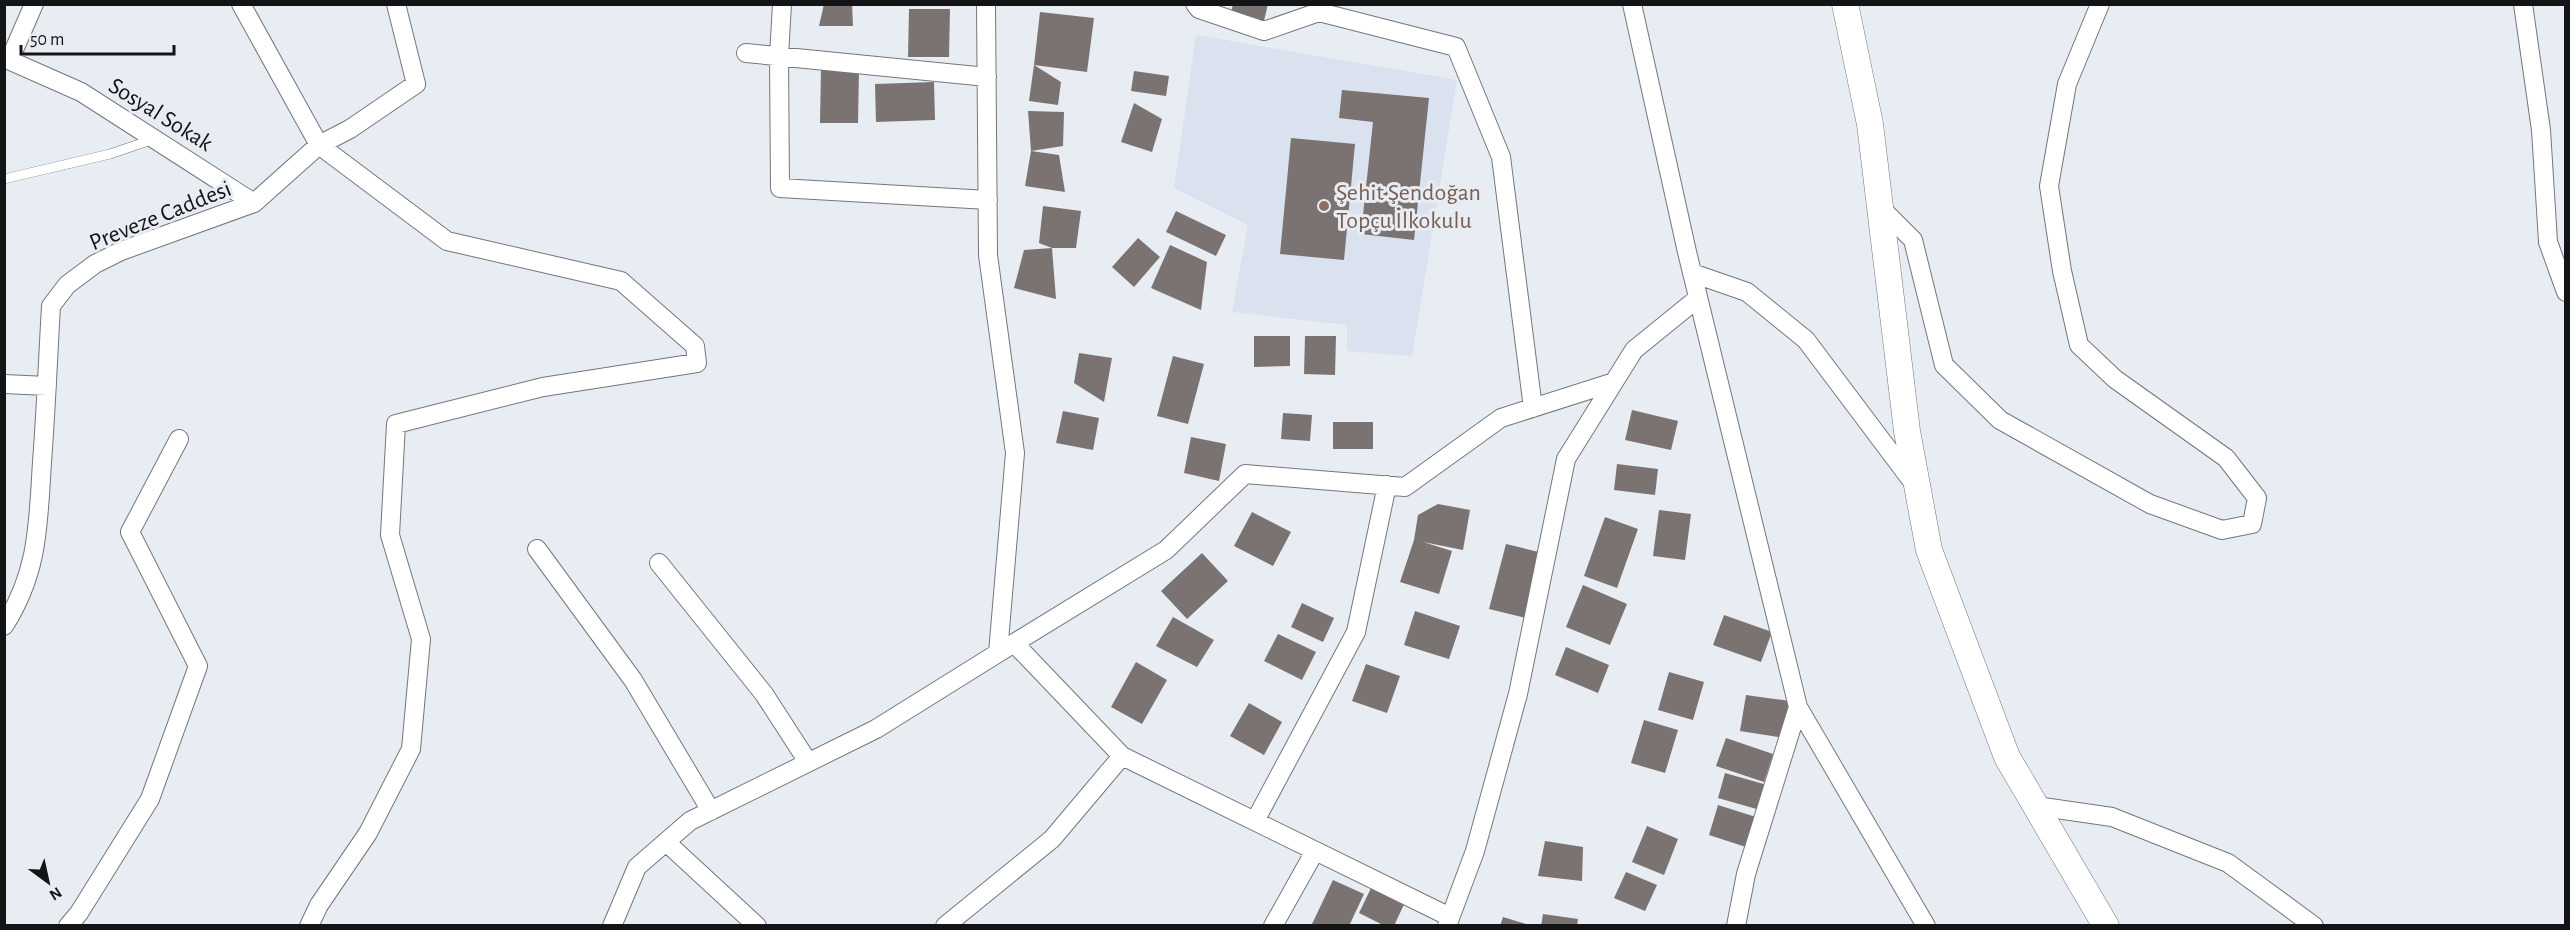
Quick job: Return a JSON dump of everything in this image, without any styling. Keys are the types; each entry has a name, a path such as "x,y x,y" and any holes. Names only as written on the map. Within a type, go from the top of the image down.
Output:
{"street":[{"path":"7,58 34,4"},
{"path":"241,4 319,145 447,241 621,281 695,346 697,363 543,387 396,424 390,535 421,639 411,749 368,833 319,905 309,926"},
{"name":"Preveze Caddesi","path":"4,626 26,587 35,555 40,516 51,306 67,285 95,264 121,251 255,203 319,145 350,129 416,84 396,4"},
{"path":"782,4 779,56 780,188 988,200"},
{"path":"986,4 988,255 1015,453 998,653"},
{"path":"1195,4 1199,9 1264,31 1319,12 1456,47 1501,158 1533,408"},
{"path":"1632,4 1692,273 1798,708 1926,926"},
{"path":"1845,4 1870,124 1907,431 1929,550 2007,757 2106,926"},
{"path":"1880,207 1913,240 1944,365 2000,420 2151,504 2222,530 2253,524 2257,498 2226,458 2115,380 2079,345 2062,271 2049,186 2067,84 2100,4"},
{"path":"2523,4 2541,130 2548,242 2565,292"},
{"path":"746,53 987,77"},
{"name":"Sosyal Sokak","path":"7,58 81,92 255,203"},
{"path":"1692,273 1748,292 1806,340 1918,489"},
{"path":"1014,643 1122,756 1315,851 1449,921 1475,851 1518,694 1566,459 1634,350 1698,298"},
{"path":"612,926 637,867 690,821 876,729 1166,550 1245,474 1406,487 1502,418 1614,382"},
{"path":"4,384 47,386"},
{"path":"68,926 79,913 150,799 198,666 130,532 179,439"},
{"path":"1255,821 1356,632 1387,485"},
{"path":"537,549 633,680 711,811"},
{"path":"658,563 764,694 808,762"},
{"path":"1736,926 1746,874 1798,708"},
{"path":"945,926 1052,839 1122,756"},
{"path":"2036,806 2112,817 2228,863 2314,926"},
{"path":"666,842 757,926"},
{"path":"1273,926 1315,851"}],"lane":[{"path":"4,179 110,154 154,139"}],"shaded area":[{"name":"Şehit Şendoğan Topçu İlkokulu","path":"1196,35 1457,80 1412,356 1347,351 1347,325 1232,312 1248,225 1174,188"}],"building":[{"path":"824,4 852,4 853,26 819,26"},
{"path":"1233,4 1268,4 1263,25 1230,18"},
{"path":"909,9 950,9 949,57 908,57"},
{"path":"1040,12 1094,18 1087,72 1034,65"},
{"path":"1034,65 1061,82 1058,105 1029,101"},
{"path":"821,69 859,69 858,123 820,123"},
{"path":"1134,71 1169,76 1166,96 1131,91"},
{"path":"934,82 935,120 876,122 875,84"},
{"path":"1342,90 1429,98 1414,240 1361,234 1373,122 1339,118"},
{"path":"1134,103 1162,119 1152,152 1121,142"},
{"path":"1028,111 1064,112 1063,146 1031,151"},
{"path":"1291,138 1355,144 1344,260 1280,254"},
{"path":"1031,151 1059,155 1065,192 1025,186"},
{"path":"1043,206 1081,211 1076,248 1052,248 1039,243"},
{"path":"1176,211 1226,235 1216,256 1166,232"},
{"path":"1138,238 1160,257 1134,287 1112,267"},
{"path":"1170,245 1207,262 1201,310 1151,288"},
{"path":"1052,248 1056,299 1014,288 1024,250"},
{"path":"1254,336 1290,336 1290,366 1254,367"},
{"path":"1305,336 1336,336 1335,375 1304,374"},
{"path":"1079,353 1112,358 1104,402 1074,383"},
{"path":"1173,356 1204,364 1188,424 1157,416"},
{"path":"1632,410 1678,421 1671,450 1625,440"},
{"path":"1063,411 1099,418 1093,450 1056,443"},
{"path":"1283,413 1312,415 1310,441 1281,439"},
{"path":"1333,422 1373,422 1373,449 1333,449"},
{"path":"1191,437 1226,444 1219,481 1184,473"},
{"path":"1617,464 1658,469 1655,495 1614,490"},
{"path":"1438,504 1470,510 1463,550 1423,542 1452,551 1439,594 1400,582 1414,540 1418,515"},
{"path":"1659,510 1691,514 1685,560 1653,556"},
{"path":"1252,512 1291,532 1273,566 1234,546"},
{"path":"1605,517 1638,529 1617,588 1584,576"},
{"path":"1506,544 1543,553 1526,618 1489,609"},
{"path":"1202,553 1228,581 1187,619 1161,591"},
{"path":"1583,585 1627,604 1610,645 1566,627"},
{"path":"1302,603 1334,618 1323,642 1291,627"},
{"path":"1415,611 1460,626 1449,659 1404,645"},
{"path":"1724,615 1772,632 1761,662 1713,645"},
{"path":"1173,617 1214,640 1197,667 1156,646"},
{"path":"1278,634 1316,652 1302,680 1264,661"},
{"path":"1566,647 1609,665 1598,693 1555,675"},
{"path":"1136,662 1167,680 1142,724 1111,707"},
{"path":"1366,664 1400,676 1387,713 1352,701"},
{"path":"1669,672 1704,682 1693,720 1658,710"},
{"path":"1746,695 1790,701 1785,738 1740,731"},
{"path":"1249,703 1282,722 1264,755 1230,736"},
{"path":"1644,720 1678,730 1665,773 1631,763"},
{"path":"1726,738 1773,754 1764,782 1716,766"},
{"path":"1725,773 1767,785 1760,810 1718,798"},
{"path":"1718,805 1759,818 1749,848 1709,835"},
{"path":"1647,826 1678,839 1664,875 1632,862"},
{"path":"1545,841 1583,847 1582,881 1538,876"},
{"path":"1626,872 1657,885 1645,911 1614,898"},
{"path":"1333,880 1364,894 1349,926 1311,926"},
{"path":"1373,884 1406,900 1394,926 1385,926 1359,913"},
{"path":"1543,914 1578,919 1577,926 1541,926"},
{"path":"1503,917 1529,925 1500,926"}],"place":[{"name":"Şehit Şendoğan Topçu İlkokulu","path":"1324,206"}]}
